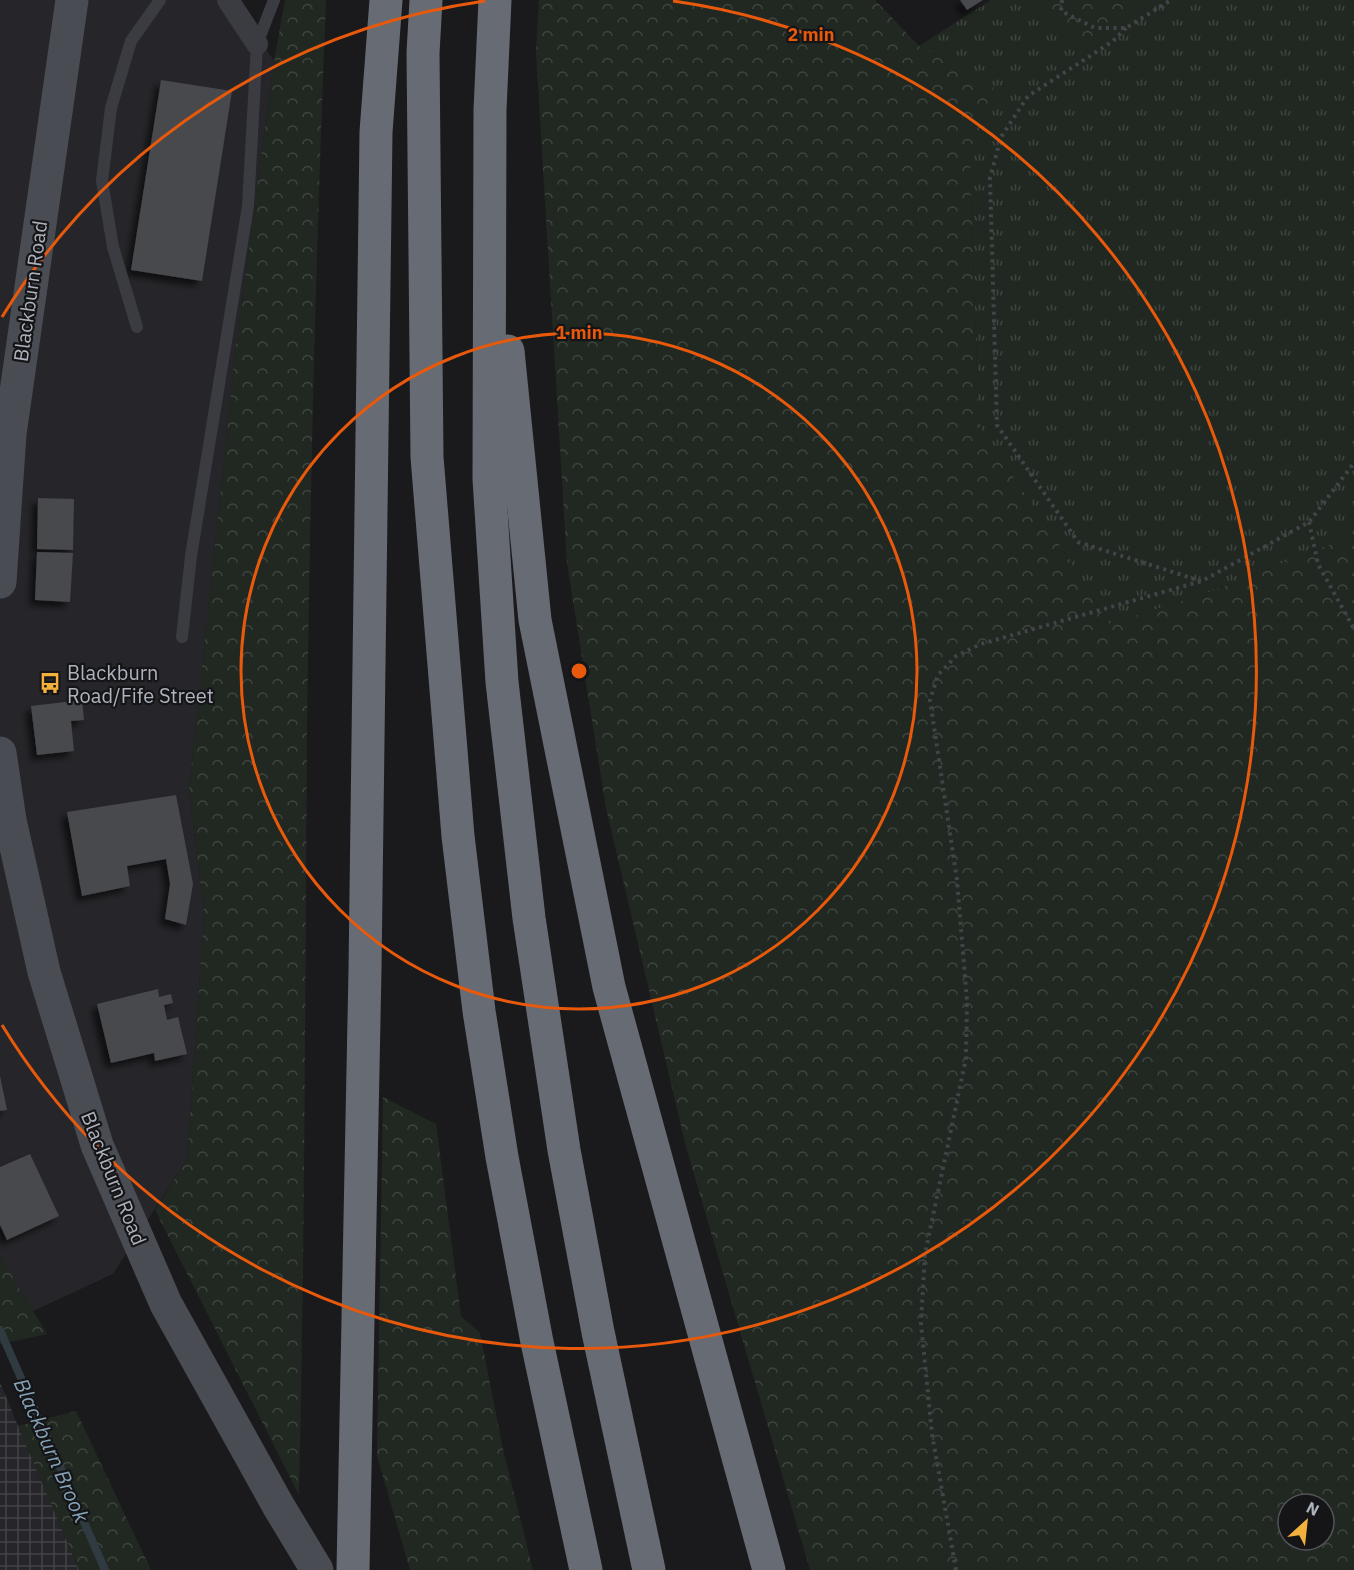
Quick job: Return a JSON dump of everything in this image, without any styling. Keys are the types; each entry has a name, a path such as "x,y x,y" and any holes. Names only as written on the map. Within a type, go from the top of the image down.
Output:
{"highway":[{"path":"353,1570 365,969 376,132 386,0"},
{"path":"426,0 423,65 427,457 458,836 479,1011 502,1157 537,1342 586,1570"},
{"path":"495,0 490,110 489,479 502,682 528,918 564,1150 598,1332 649,1570"},
{"path":"490,110 506,333 535,620 609,987 769,1570"}],"street":[{"name":"Blackburn Road","path":"0,582 10,434 72,0"},
{"path":"228,0 257,44"},
{"name":"Blackburn Road","path":"0,753 5,822 44,972 97,1145 165,1304 317,1570"}],"lane":[{"path":"137,327 114,246 102,181 111,108 131,41 160,0"},
{"path":"182,638 191,556 248,206 257,44 274,0"}],"path":[{"path":"1062,0 1061,11 1095,27 1126,28"},
{"path":"1171,0 1126,28 1107,45 1028,96 1001,137 990,178 997,425 1078,542 1202,581"},
{"path":"956,1570 932,1434 921,1323 925,1254 966,1058 967,1001 957,880 930,700 938,675 956,656 981,644 1202,581 1309,522 1354,463"},
{"path":"1309,522 1318,564 1354,630"}],"shaded area":[{"path":"0,0 234,0 274,61 236,346 189,789 204,914 187,1159 113,1274 33,1311 0,1256"},
{"path":"0,1382 18,1426 79,1570 0,1570"}],"green space":[{"path":"285,0 326,0 316,273 310,546 299,1495 155,1210 187,1159 204,914 189,789 236,346 274,61"},
{"path":"539,0 875,0 919,46 994,86 970,169 979,426 1066,555 1109,624 1207,593 1354,535 1354,1570 810,1570 686,1147 606,808 567,563 536,53"},
{"path":"991,0 1030,0 1083,46 1147,0 1354,0 1354,535 1207,593 1109,624 1066,555 979,426 970,168 993,86 919,46"},
{"path":"1030,0 1147,0 1083,47"},
{"path":"383,1097 436,1124 461,1316 480,1333 504,1454 533,1570 410,1570 377,1456"},
{"path":"0,1256 47,1334 0,1344"},
{"path":"76,1411 151,1570 79,1570 18,1426"}],"building":[{"path":"960,0 983,0 967,10"},
{"path":"161,80 232,91 202,281 131,270"},
{"path":"38,498 74,499 73,550 37,549"},
{"path":"37,552 73,553 70,602 35,600"},
{"path":"82,700 84,720 71,721 74,751 37,755 31,706"},
{"path":"176,795 193,884 186,925 165,919 170,884 166,859 127,866 130,886 82,896 67,812"},
{"path":"158,989 159,997 171,994 173,1003 164,1005 167,1020 178,1017 187,1054 155,1061 154,1053 111,1063 97,1004"},
{"path":"0,1076 7,1110 0,1111"},
{"path":"30,1154 59,1216 7,1240 0,1225 0,1167"}],"waterway":[{"name":"Blackburn Brook","path":"0,1330 105,1570"}],"place":[{"name":"Blackburn Road/Fife Street","path":"50,683"}]}
